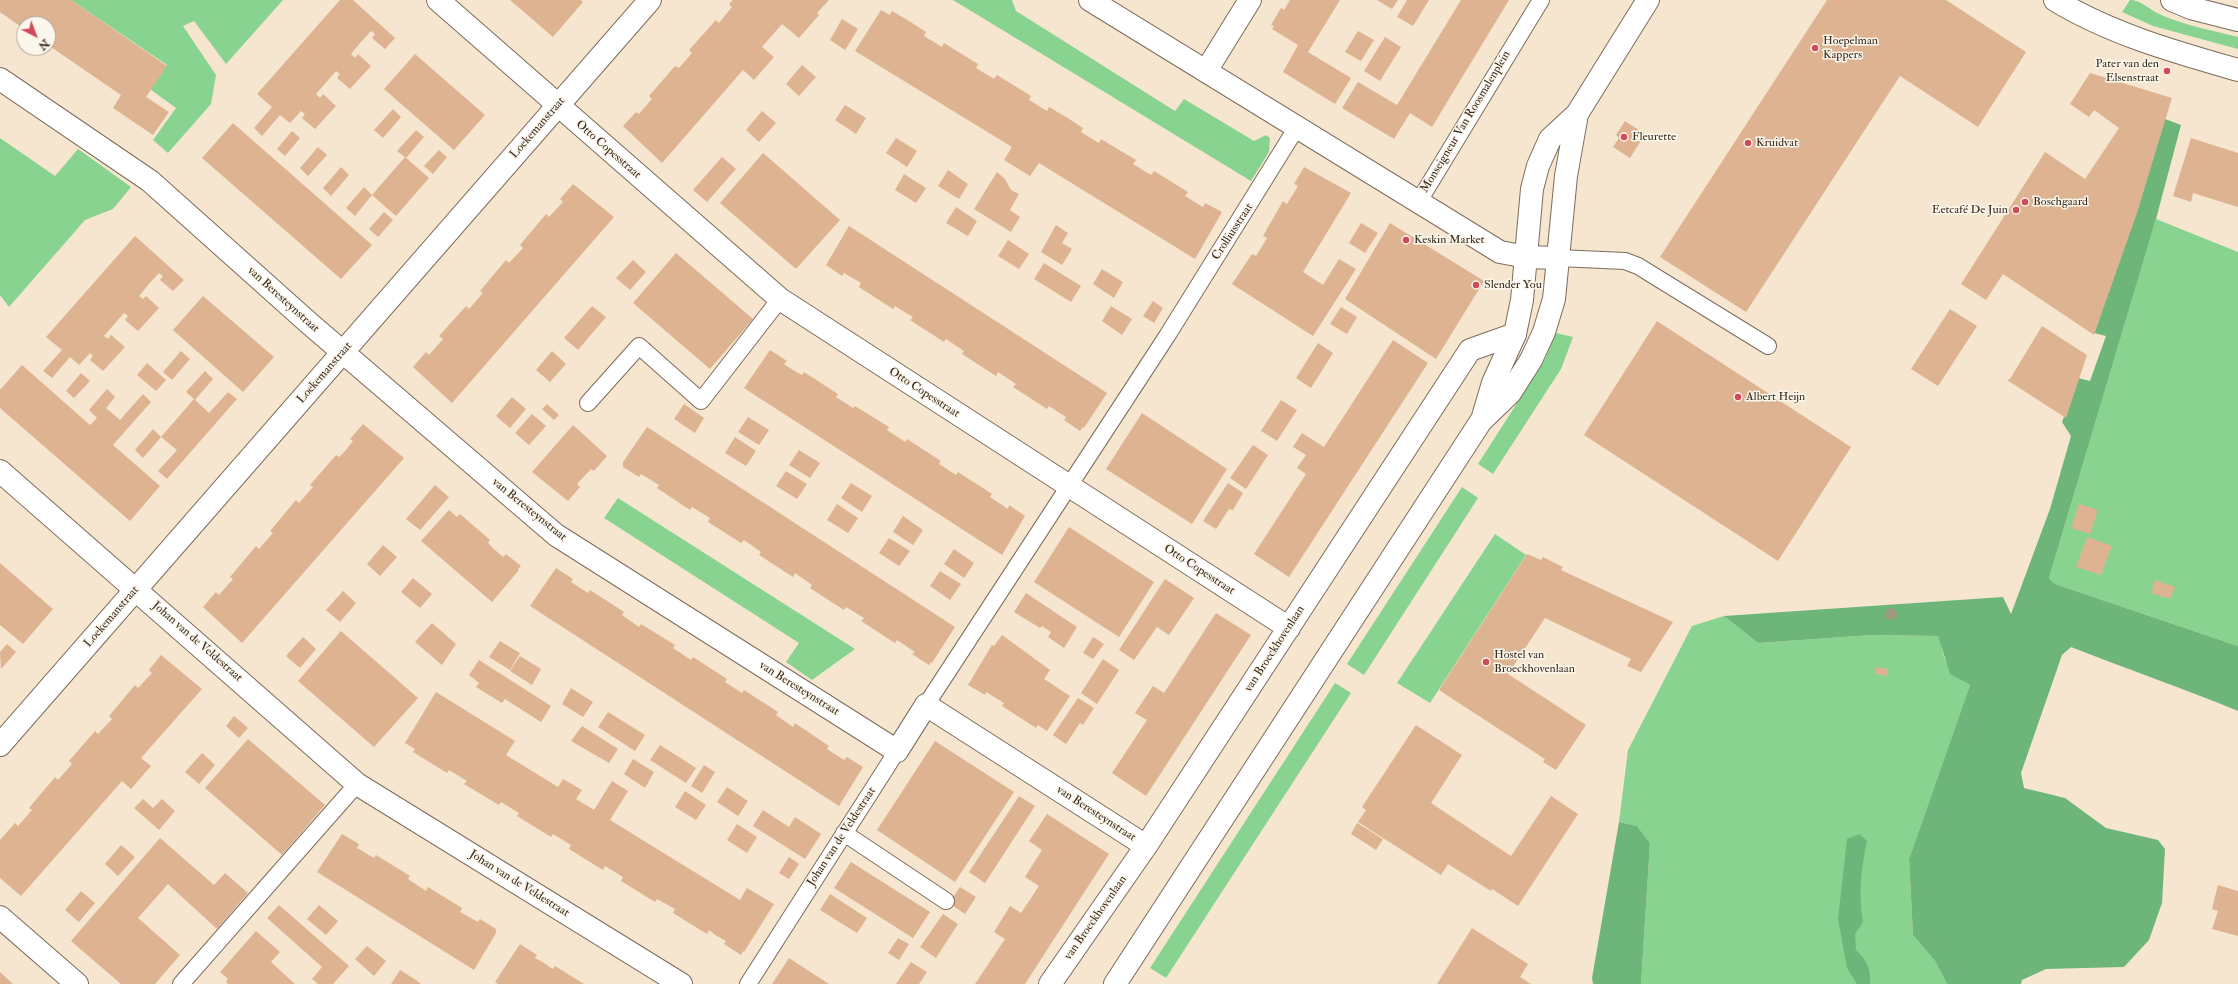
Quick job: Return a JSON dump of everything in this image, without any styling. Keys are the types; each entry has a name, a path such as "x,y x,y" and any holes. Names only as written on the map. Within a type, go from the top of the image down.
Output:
{"street":[{"name":"Otto Copesstraat","path":"438,0 557,106 780,299 1289,628"},
{"name":"Loekemanstraat","path":"0,745 650,0"},
{"path":"1090,0 1418,201"},
{"path":"1206,71 1250,0"},
{"path":"1482,421 1493,383 1515,334 1522,300 1532,189 1538,166 1550,139 1577,114 1648,0"},
{"path":"2055,0 2083,17 2109,28 2172,51 2238,70"},
{"path":"2172,0 2191,8 2238,20"},
{"name":"van Beresteynstraat","path":"0,79 150,181 343,352 556,535 897,751"},
{"path":"1120,982 1482,421 1510,393 1531,360 1544,332 1554,299 1566,176 1577,114"},
{"name":"Monseigneur Van Roosmalenplein","path":"1418,201 1500,252 1527,257 1558,258"},
{"name":"van Broeckhovenlaan","path":"1050,984 1146,846 1470,350 1515,334"},
{"name":"Johan van de Veldestraat","path":"0,471 357,784 681,984"},
{"path":"897,751 926,705"},
{"name":"van Beresteynstraat","path":"926,705 1146,846"},
{"path":"0,917 77,984"}],"lane":[{"name":"Monseigneur Van Roosmalenplein","path":"1418,201 1541,0"},
{"name":"Crolliusstraat","path":"1069,486 1167,336 1297,127"},
{"name":"Monseigneur Van Roosmalenplein","path":"1558,258 1625,261 1638,266 1768,346"},
{"path":"588,403 639,346 701,400 780,299"},
{"path":"926,705 1069,486"},
{"name":"Johan van de Veldestraat","path":"748,984 897,751"},
{"path":"181,984 357,784"},
{"path":"844,834 946,901"}],"green space":[{"path":"71,0 283,0 226,64 194,21 183,26 216,75 211,104 168,153 153,140 176,108 150,89 167,65"},
{"path":"953,0 1012,0 1016,11 1175,111 1184,99 1254,141 1266,135 1270,138 1269,152 1251,181"},
{"path":"2130,0 2141,3 2157,13 2176,21 2238,37 2238,49 2153,26 2122,12"},
{"path":"2165,119 2181,125 2156,219 2049,578 2055,584 2238,646 2238,711 2071,647 2062,655 2021,773 2024,788 2065,798 2106,828 2158,840 2165,849 2162,903 2149,940 2124,967 2046,969 2022,980 2021,984 1947,984 1935,961 1913,935 1909,859 1970,685 1950,674 1938,636 1873,635 1758,643 1724,616 2003,597 2011,614 2050,509 2071,436 2062,422 2078,378 2090,381 2106,336 2094,333"},
{"path":"0,138 55,176 78,149 131,187 113,209 85,220 9,307 0,295"},
{"path":"2156,219 2238,252 2238,646 2055,584 2049,578"},
{"path":"1556,333 1573,337 1561,369 1493,474 1478,464 1544,361"},
{"path":"1462,487 1478,498 1364,675 1347,664"},
{"path":"618,498 855,649 812,680 786,662 799,643 604,518"},
{"path":"1495,534 1526,555 1430,703 1397,683"},
{"path":"1724,616 1758,643 1873,635 1939,636 1945,659 1951,671 1962,681 1970,685 1909,859 1913,935 1935,961 1947,984 1641,984 1650,843 1637,826 1619,822 1628,750 1692,626"},
{"path":"1335,683 1351,693 1166,978 1150,968"},
{"path":"1619,822 1637,826 1650,843 1641,984 1593,984 1592,978"},
{"path":"1860,834 1867,841 1861,881 1861,911 1863,922 1855,934 1856,950 1868,965 1870,984 1857,984 1847,968 1838,919 1847,839"}],"building":[{"path":"0,0 71,0 167,66 146,97 169,112 153,135 113,108 121,95 56,50 56,16 16,16 16,23 0,12"},
{"path":"340,0 353,0 395,38 385,49 372,38 375,34 371,31 361,42 351,54 355,58 358,54 371,66 350,89 337,78 340,74 336,71 316,94 320,98 323,94 336,106 315,129 302,118 305,114 301,111 290,123 280,115 262,136 254,128 272,107 257,94"},
{"path":"510,0 581,0 583,2 553,37"},
{"path":"733,0 829,0 817,13 819,15 799,38 782,24 762,47 774,57 754,80 743,70 662,163 623,126 636,112 639,114 652,99 649,96 675,66 679,68 692,53 689,50 716,20 719,23 732,7 729,4"},
{"path":"1290,0 1340,0 1308,52 1351,78 1335,104 1283,72 1298,45 1272,29 1274,26 1271,25 1281,8 1284,10"},
{"path":"1377,0 1398,0 1392,9"},
{"path":"1407,0 1429,0 1413,26 1397,17"},
{"path":"1461,0 1509,0 1432,127 1410,113 1394,139 1342,108 1358,82 1397,105"},
{"path":"1827,0 1946,0 2026,52 1978,127 1900,76 1746,312 1660,257"},
{"path":"881,10 890,15 892,11 926,32 924,36 942,47 944,43 978,64 976,68 994,79 997,75 1031,96 1029,100 1047,111 1049,107 1066,117 1083,128 1081,132 1099,143 1101,139 1136,160 1133,164 1151,175 1154,171 1188,192 1185,196 1203,207 1205,203 1222,212 1195,259 1039,163 1030,176 1004,160 1012,147 855,51"},
{"path":"842,19 858,29 845,50 830,40"},
{"path":"1358,31 1374,40 1361,61 1345,52"},
{"path":"1385,37 1401,47 1380,81 1364,71"},
{"path":"415,54 485,115 454,150 384,89"},
{"path":"802,65 816,77 799,96 786,84"},
{"path":"2090,73 2172,98 2137,213 2094,335 2003,274 1986,300 1961,284 2045,152 2085,179 2119,128 2094,110 2089,117 2070,104"},
{"path":"845,105 866,118 856,134 835,120"},
{"path":"393,109 401,117 383,138 374,130"},
{"path":"762,111 776,123 759,142 746,130"},
{"path":"1625,121 1645,134 1630,158 1613,147 1619,138 1616,135"},
{"path":"233,123 372,245 341,279 202,158"},
{"path":"416,130 424,137 406,158 397,151"},
{"path":"292,131 300,138 285,156 277,149"},
{"path":"896,138 917,151 907,167 886,153"},
{"path":"2191,138 2238,153 2238,207 2193,193 2191,202 2173,196"},
{"path":"318,147 327,155 308,176 300,168"},
{"path":"439,150 447,157 433,174 424,166"},
{"path":"763,153 840,220 796,269 720,203"},
{"path":"405,157 429,178 396,216 372,195"},
{"path":"722,157 736,169 707,202 693,190"},
{"path":"341,167 349,175 331,196 323,188"},
{"path":"1304,167 1351,193 1303,272 1323,285 1339,259 1356,269 1313,336 1232,284 1252,254 1256,256 1261,248 1267,238 1263,236 1283,201 1287,204 1298,186 1294,184"},
{"path":"948,170 968,184 959,199 938,186"},
{"path":"997,172 1005,179 1011,190 1019,194 1010,210 1020,217 1011,232 974,209"},
{"path":"904,174 926,188 916,203 895,190"},
{"path":"573,184 614,217 452,403 413,367 426,352 429,355 443,339 439,336 466,306 469,309 483,293 480,291 506,260 509,263 523,248 520,245 546,214 549,217 563,202 560,199"},
{"path":"364,187 372,195 355,216 346,208"},
{"path":"956,207 977,221 968,236 946,223"},
{"path":"384,212 393,220 378,237 369,229"},
{"path":"1361,223 1378,233 1365,253 1349,243"},
{"path":"1390,223 1484,281 1436,359 1345,299"},
{"path":"1056,225 1068,233 1062,243 1072,249 1062,265 1041,252"},
{"path":"849,226 1107,393 1084,428 1083,427 1080,431 1064,420 1066,417 1049,406 1047,409 1013,387 1016,384 998,372 996,376 962,354 964,351 946,339 944,342 910,320 913,317 895,306 893,309 859,287 861,283 844,273 842,276 826,265"},
{"path":"135,236 184,280 173,291 160,280 163,276 159,273 149,284 139,296 143,299 146,296 159,308 138,331 125,320 128,316 124,313 104,336 108,339 111,335 125,347 103,371 90,360 93,356 90,353 79,365 70,357 52,378 43,371 62,350 46,337"},
{"path":"1008,240 1029,254 1019,269 998,256"},
{"path":"676,253 753,319 710,369 633,303"},
{"path":"633,260 646,272 630,290 616,278"},
{"path":"1044,263 1081,286 1071,302 1034,279"},
{"path":"1102,269 1123,282 1114,298 1093,284"},
{"path":"203,296 274,357 243,392 173,330"},
{"path":"1153,301 1163,308 1154,323 1143,316"},
{"path":"592,306 606,317 578,350 564,338"},
{"path":"1111,306 1132,319 1122,335 1102,321"},
{"path":"1341,307 1357,317 1347,334 1330,324"},
{"path":"1950,309 1977,326 1938,386 1911,369"},
{"path":"1657,321 1851,447 1778,561 1584,435"},
{"path":"2042,326 2087,355 2066,418 2007,380 2010,379"},
{"path":"1393,340 1428,363 1289,577 1254,554 1306,474 1297,468 1306,455 1293,447 1302,433 1324,447"},
{"path":"1318,343 1333,353 1311,388 1296,378"},
{"path":"770,350 787,361 784,364 793,370 802,375 804,372 838,394 836,397 853,408 855,406 889,427 887,430 905,442 907,439 941,461 939,464 956,475 958,472 992,494 990,497 1008,509 1009,505 1025,516 1002,555 744,388"},
{"path":"181,351 190,359 172,380 163,372"},
{"path":"552,351 566,364 550,382 536,370"},
{"path":"147,363 166,380 156,391 137,375"},
{"path":"22,365 90,425 97,418 89,410 107,389 115,397 106,408 120,420 143,394 151,402 113,445 160,486 130,521 0,408 0,390"},
{"path":"205,371 213,379 195,400 186,392"},
{"path":"81,373 90,381 74,398 66,391"},
{"path":"228,392 237,399 167,479 158,471 177,450 161,437 194,399 209,413"},
{"path":"512,397 526,409 510,428 496,416"},
{"path":"1281,400 1297,410 1277,441 1261,431"},
{"path":"547,404 559,415 554,420 542,409"},
{"path":"684,404 704,418 695,433 674,419"},
{"path":"1142,413 1227,469 1192,524 1106,469"},
{"path":"532,414 546,426 529,445 515,433"},
{"path":"748,417 769,430 759,445 738,432"},
{"path":"363,424 404,458 242,643 203,607 216,592 219,595 233,579 230,577 256,546 259,549 273,533 270,531 296,500 299,503 313,487 310,485 336,455 339,457 346,450 353,441 350,439"},
{"path":"573,425 607,456 594,471 591,469 577,484 580,487 568,501 532,472"},
{"path":"647,427 955,627 932,663 931,662 929,665 912,654 915,652 897,640 895,643 861,621 864,618 846,607 844,610 810,588 812,585 795,573 793,577 759,555 761,552 744,540 741,543 708,522 710,518 692,507 690,510 657,488 659,485 641,474 639,477 623,467 623,462"},
{"path":"153,429 161,437 143,458 135,450"},
{"path":"735,437 756,451 746,466 725,453"},
{"path":"1253,445 1268,455 1246,489 1230,478"},
{"path":"799,450 820,463 810,478 789,465"},
{"path":"786,471 807,484 797,499 776,486"},
{"path":"851,483 872,496 862,512 841,498"},
{"path":"1228,483 1243,493 1233,510 1229,509 1216,529 1203,521"},
{"path":"435,485 449,497 420,530 406,519"},
{"path":"837,504 858,518 848,533 827,520"},
{"path":"2079,504 2098,510 2090,534 2071,528"},
{"path":"449,510 457,517 460,514 490,540 488,543 503,557 506,554 521,566 492,602 421,541"},
{"path":"903,516 923,530 913,545 893,532"},
{"path":"1069,527 1154,582 1119,637 1034,582"},
{"path":"2087,537 2112,546 2101,575 2076,567"},
{"path":"889,538 910,551 899,566 879,553"},
{"path":"383,545 397,557 380,576 367,564"},
{"path":"954,549 974,563 964,578 944,564"},
{"name":"Hostel van Broeckhovenlaan","path":"1527,554 1541,560 1543,557 1563,567 1561,570 1673,622 1641,672 1627,666 1631,659 1545,618 1508,674 1586,725 1556,770 1543,762 1545,759 1439,690"},
{"path":"0,563 53,609 23,644 0,625"},
{"path":"556,568 573,579 571,582 588,593 590,590 624,612 622,615 639,627 641,624 675,645 673,648 691,660 693,657 727,679 725,682 742,693 744,690 778,712 776,715 793,727 795,723 829,746 827,749 844,760 847,757 863,767 839,806 530,606"},
{"path":"940,571 961,584 950,600 930,586"},
{"path":"413,578 432,594 420,608 401,592"},
{"path":"1165,579 1194,598 1169,635 1157,627 1134,660 1119,650"},
{"path":"2155,580 2175,587 2170,599 2151,593"},
{"path":"343,591 356,603 340,622 326,610"},
{"path":"1026,593 1077,627 1064,648 1048,637 1051,632 1042,626 1040,628 1014,612"},
{"path":"1216,613 1251,635 1146,796 1112,773 1147,720 1135,713 1153,686 1164,693"},
{"path":"432,623 456,644 442,665 415,642"},
{"path":"341,631 418,698 374,747 298,681"},
{"path":"1002,635 1050,670 1044,679 1070,696 1047,731 1038,725 1036,728 1002,706 1004,703 986,692 985,695 968,685 992,645 994,646"},
{"path":"303,637 316,649 300,668 286,656"},
{"path":"1093,637 1104,644 1093,659 1083,653"},
{"path":"500,641 520,653 510,670 489,657"},
{"path":"7,644 16,652 1,669 0,652"},
{"path":"161,655 202,689 141,758 151,766 131,789 122,781 21,896 0,878 0,840 15,823 18,826 32,810 29,808 55,777 58,780 72,764 69,761 95,731 98,734 112,719 109,716 135,685 138,688 152,673 149,670"},
{"path":"520,656 541,669 532,685 510,671"},
{"path":"1103,659 1119,670 1097,704 1081,693"},
{"path":"479,660 551,706 541,722 505,699 502,703 476,687 479,683 469,675"},
{"path":"1876,667 1888,669 1887,676 1875,674"},
{"path":"571,688 593,702 583,717 562,704"},
{"path":"436,692 515,741 506,755 558,787 563,779 582,790 576,799 594,810 612,781 628,791 610,820 740,900 747,888 774,904 744,952 743,951 741,955 724,944 726,941 709,930 707,934 673,913 675,909 657,899 655,902 621,881 623,877 605,866 603,870 569,849 571,845 553,834 551,837 517,816 519,813 501,802 499,805 464,784 467,781 449,770 447,773 413,752 415,749 405,743"},
{"path":"1078,698 1094,708 1083,725 1080,723 1066,744 1053,735"},
{"path":"608,712 645,735 635,751 598,727"},
{"path":"234,716 248,728 239,738 226,726"},
{"path":"1416,725 1462,755 1431,803 1511,856 1551,796 1578,814 1518,906 1492,889 1491,891 1448,864 1441,875 1358,822 1366,810 1362,807"},
{"path":"582,726 618,749 609,763 571,741"},
{"path":"248,739 325,805 282,855 205,788"},
{"path":"935,741 1014,792 955,882 877,830"},
{"path":"660,745 696,768 686,783 650,760"},
{"path":"202,753 215,765 199,784 185,772"},
{"path":"633,759 654,772 645,788 624,774"},
{"path":"704,765 715,772 702,793 691,786"},
{"path":"727,787 748,801 738,816 717,802"},
{"path":"685,791 706,805 696,820 675,807"},
{"path":"1019,796 1035,806 985,883 969,872"},
{"path":"143,799 153,808 162,799 175,811 159,830 134,808"},
{"path":"763,810 789,827 795,817 821,834 805,859 753,826"},
{"path":"1047,814 1109,854 1025,984 975,984 1005,939 994,932 1010,906 1021,913 1039,886 1025,877 1042,850 1029,841"},
{"path":"1357,823 1383,839 1376,850 1351,834"},
{"path":"737,824 757,837 747,853 727,840"},
{"path":"342,834 359,844 357,848 374,858 376,855 410,876 408,879 426,891 428,887 462,908 460,912 478,922 480,919 496,929 496,933 474,970 317,872"},
{"path":"160,838 214,885 225,873 248,893 217,929 168,884 138,918 180,955 155,984 121,984 71,941"},
{"path":"121,845 135,857 118,876 105,864"},
{"path":"789,857 799,864 789,879 779,873"},
{"path":"851,862 930,912 913,938 834,888"},
{"path":"2218,885 2238,891 2238,936 2212,929 2218,911 2212,909"},
{"path":"960,887 976,897 965,914 949,903"},
{"path":"81,891 95,903 79,922 65,910"},
{"path":"830,894 867,918 857,933 820,910"},
{"path":"279,905 349,966 333,984 318,984 312,979 322,967 267,918"},
{"path":"319,905 338,921 326,935 307,919"},
{"path":"943,914 958,924 936,958 920,947"},
{"path":"1472,928 1528,964 1520,977 1531,984 1437,984"},
{"path":"256,931 280,952 271,962 295,984 228,984 226,982 228,979 220,972"},
{"path":"898,938 909,944 899,960 888,953"},
{"path":"520,944 537,955 535,958 553,969 555,966 584,984 498,984 495,982"},
{"path":"367,946 386,961 374,976 355,959"},
{"path":"789,958 815,975 829,984 772,984"},
{"path":"911,962 927,972 919,984 896,984"},
{"path":"400,970 416,980 421,984 391,984"},
{"path":"0,972 13,984 0,984"}],"place":[{"name":"Hoepelman Kappers","path":"1815,48"},
{"name":"Pater van den Elsenstraat","path":"2167,71"},
{"name":"Fleurette","path":"1624,137"},
{"name":"Kruidvat","path":"1748,143"},
{"name":"Boschgaard","path":"2025,202"},
{"name":"Eetcafé De Juin","path":"2016,210"},
{"name":"Keskin Market","path":"1406,240"},
{"name":"Slender You","path":"1476,285"},
{"name":"Albert Heijn","path":"1738,397"},
{"name":"Hostel van Broeckhovenlaan","path":"1486,662"}]}
